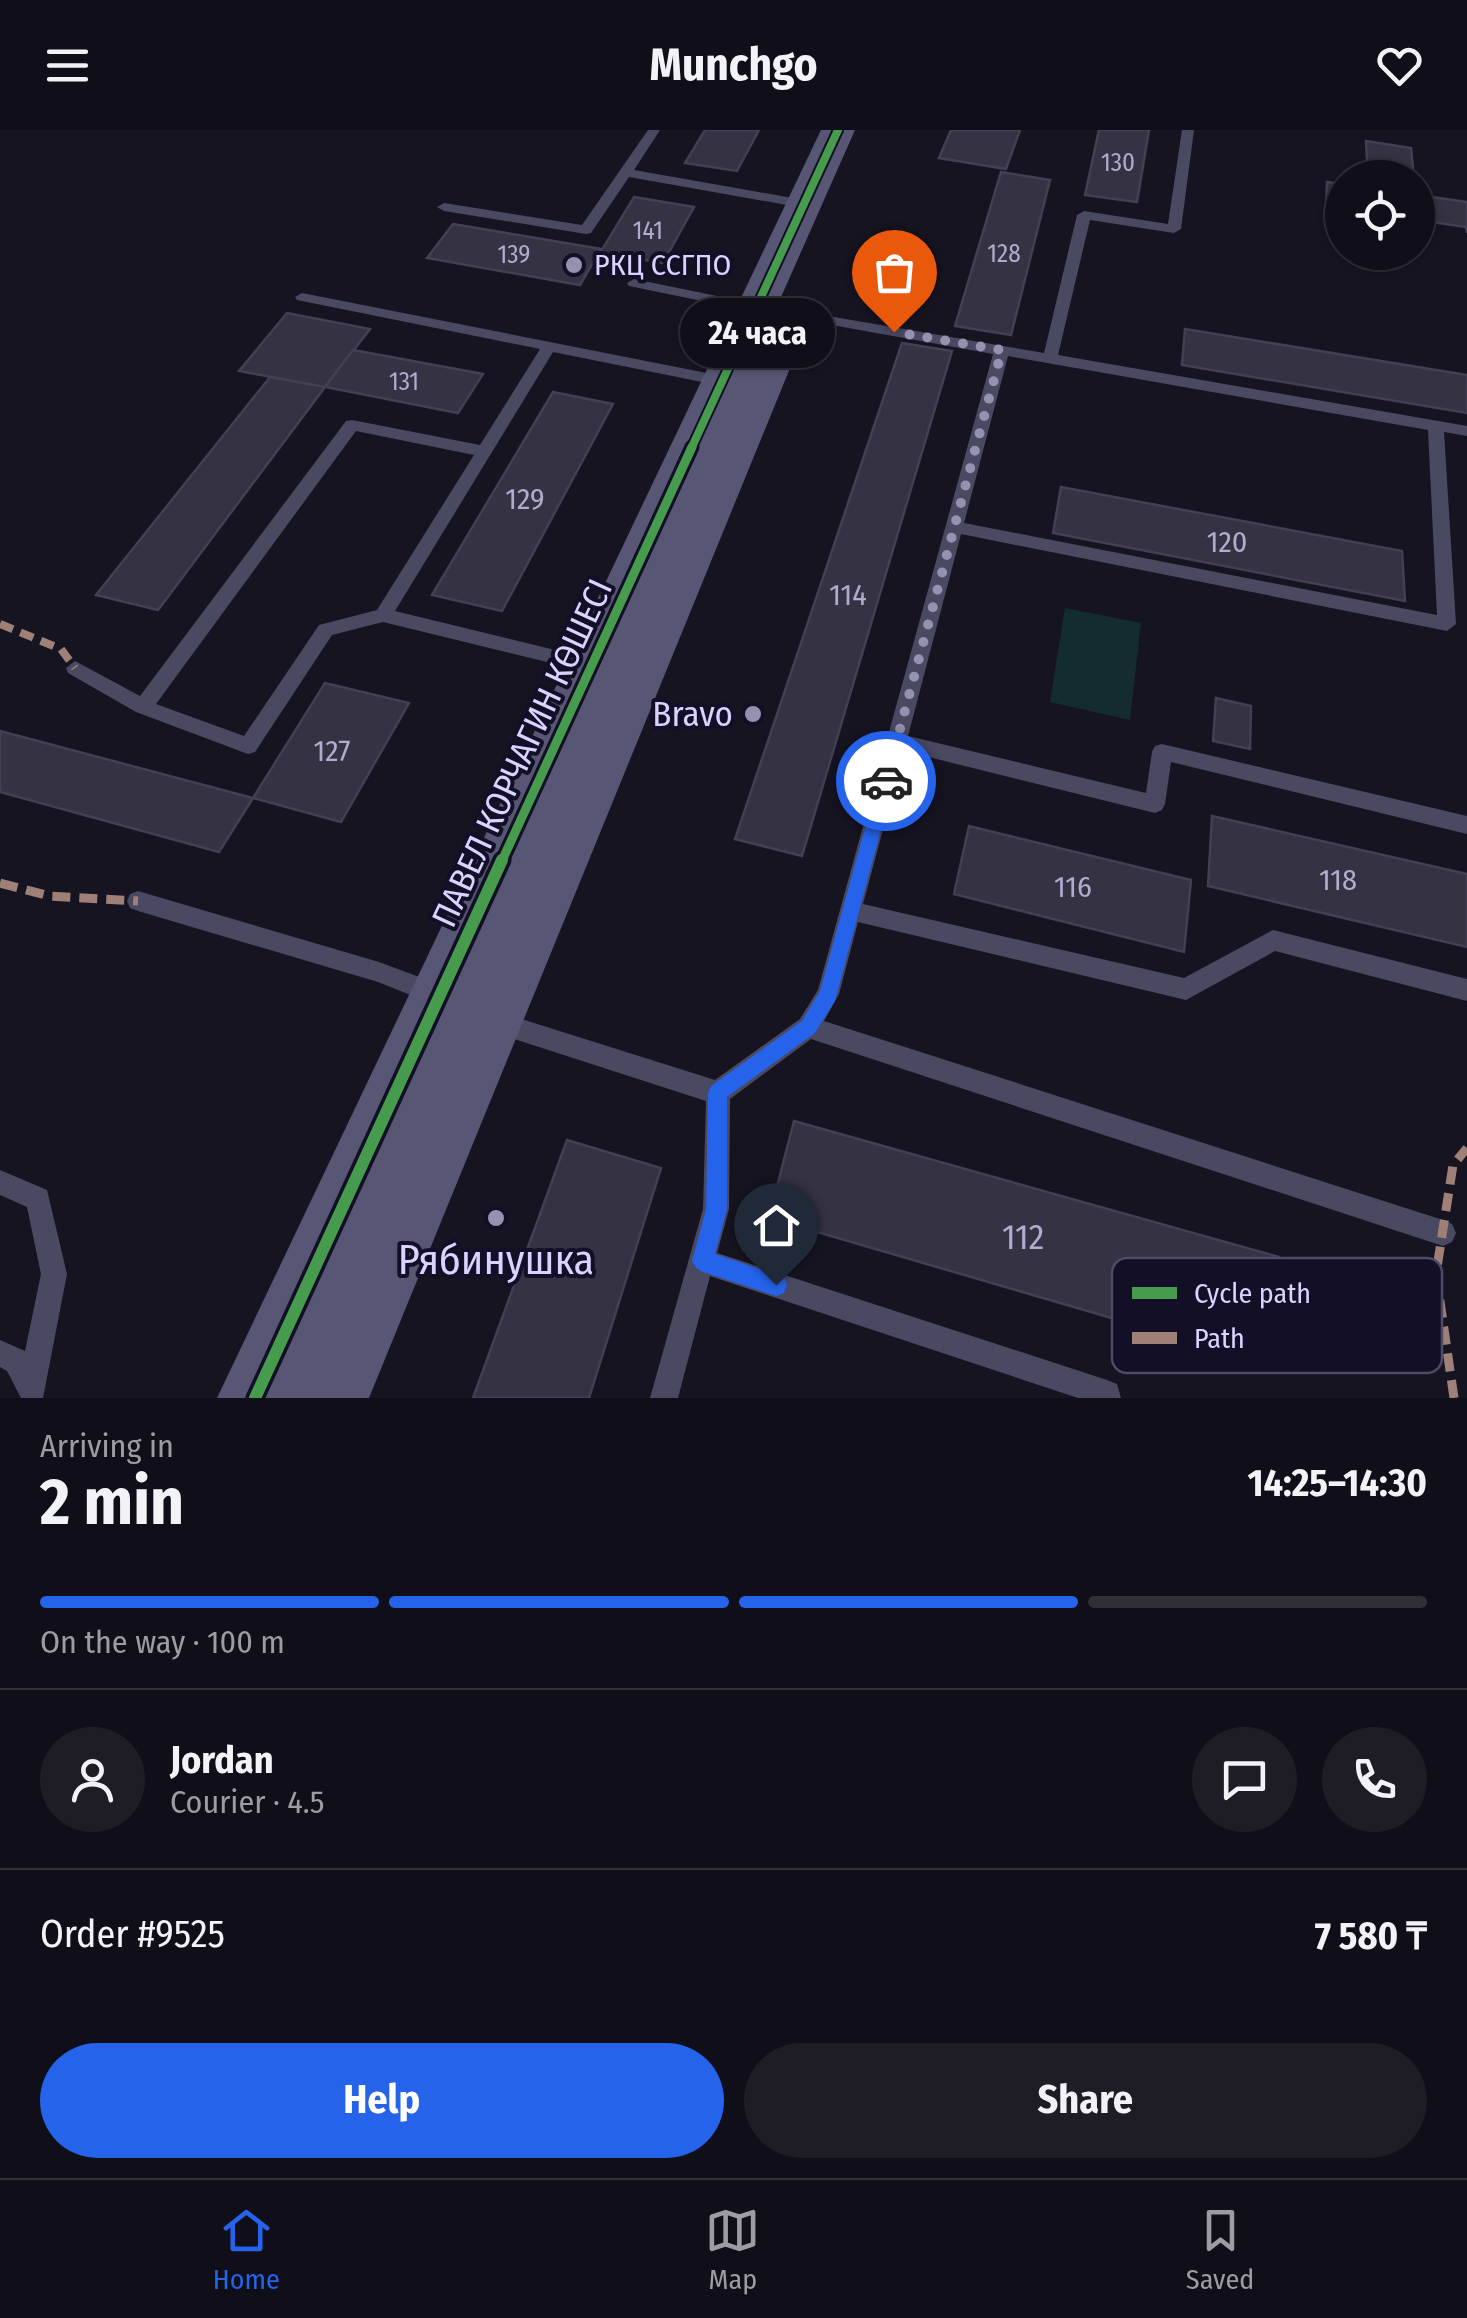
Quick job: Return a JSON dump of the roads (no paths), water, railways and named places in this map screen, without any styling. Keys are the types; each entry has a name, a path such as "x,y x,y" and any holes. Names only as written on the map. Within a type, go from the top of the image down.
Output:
{"street":[{"name":"ПАВЕЛ КОРЧАГИН КӨШЕСІ","path":"255,1398 440,996 615,671 774,311 820,195 838,130"},
{"name":"ПАВЕЛ КОРЧАГИН КӨШЕСІ","path":"820,195 871,130"},
{"name":"ПАВЕЛ КОРЧАГИН КӨШЕСІ","path":"331,1398 492,1021 722,380 774,311"}],"lane":[{"path":"444,207 586,230 654,130"},
{"path":"1050,359 1084,215 1174,229 1188,130"},
{"path":"625,172 820,195"},
{"path":"634,283 774,311 1467,431"},
{"path":"302,297 722,380"},
{"path":"383,615 549,346"},
{"path":"718,1093 808,1027 828,994 1002,350"},
{"path":"144,707 352,425 484,450"},
{"path":"954,527 1446,624 1436,427"},
{"path":"74,668 144,707 248,746 326,630 383,615 615,671"},
{"path":"897,742 1155,804 1162,752 1467,825"},
{"path":"138,901 379,972 440,996"},
{"path":"849,910 1186,989 1273,940 1467,990"},
{"path":"492,1021 718,1093"},
{"path":"808,1027 1443,1233"},
{"path":"664,1398 716,1209 718,1093"},
{"path":"0,1182 38,1200 54,1274 32,1392"},
{"path":"703,1261 1108,1394 1107,1398"},
{"path":"0,1353 17,1361 32,1392"}],"place":[{"name":"РКЦ ССГПО","path":"574,265"},
{"name":"24 часа","path":"894,332"},
{"name":"Bravo","path":"753,714"},
{"name":"Рябинушка","path":"496,1218"}]}
